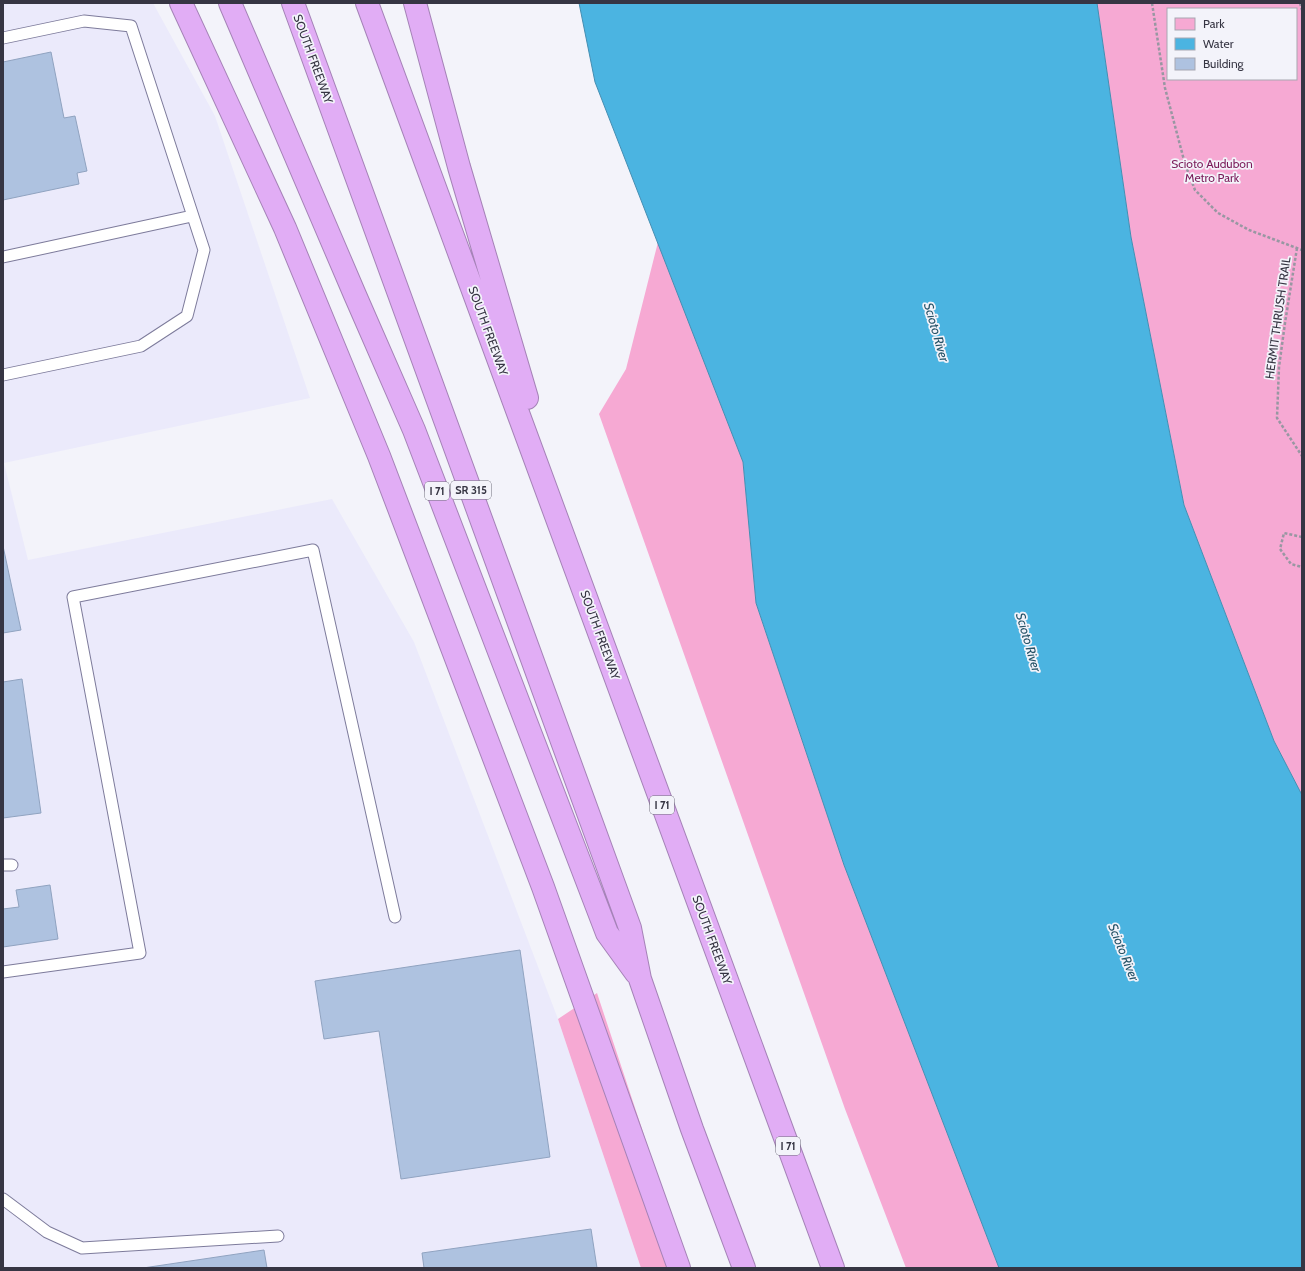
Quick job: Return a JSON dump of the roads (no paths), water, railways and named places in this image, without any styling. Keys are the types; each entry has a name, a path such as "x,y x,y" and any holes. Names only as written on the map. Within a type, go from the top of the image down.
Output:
{"highway":[{"path":"181,3 285,228 379,456 543,888 679,1268"},
{"name":"I 71","path":"230,3 414,430 607,933 640,979"},
{"name":"SOUTH FREEWAY","path":"293,3 630,928 640,979 692,1129 744,1268"},
{"name":"SOUTH FREEWAY","path":"367,3 833,1268"},
{"name":"I 71","path":"415,3 461,175 582,587"}],"lane":[{"path":"3,38 84,21 131,26 204,250 187,316 141,346 3,375"},
{"path":"3,257 192,216"},
{"path":"3,972 140,953 73,597 313,550 395,917"},
{"path":"3,1199 47,1232 82,1248 278,1236"}],"water":[{"name":"Scioto River","path":"579,3 1097,3 1131,237 1184,505 1274,741 1302,795 1302,1268 999,1268 844,865 756,603 743,462 595,82"}],"park label":[{"name":"Scioto Audubon Metro Park","path":"1212,171"}]}
